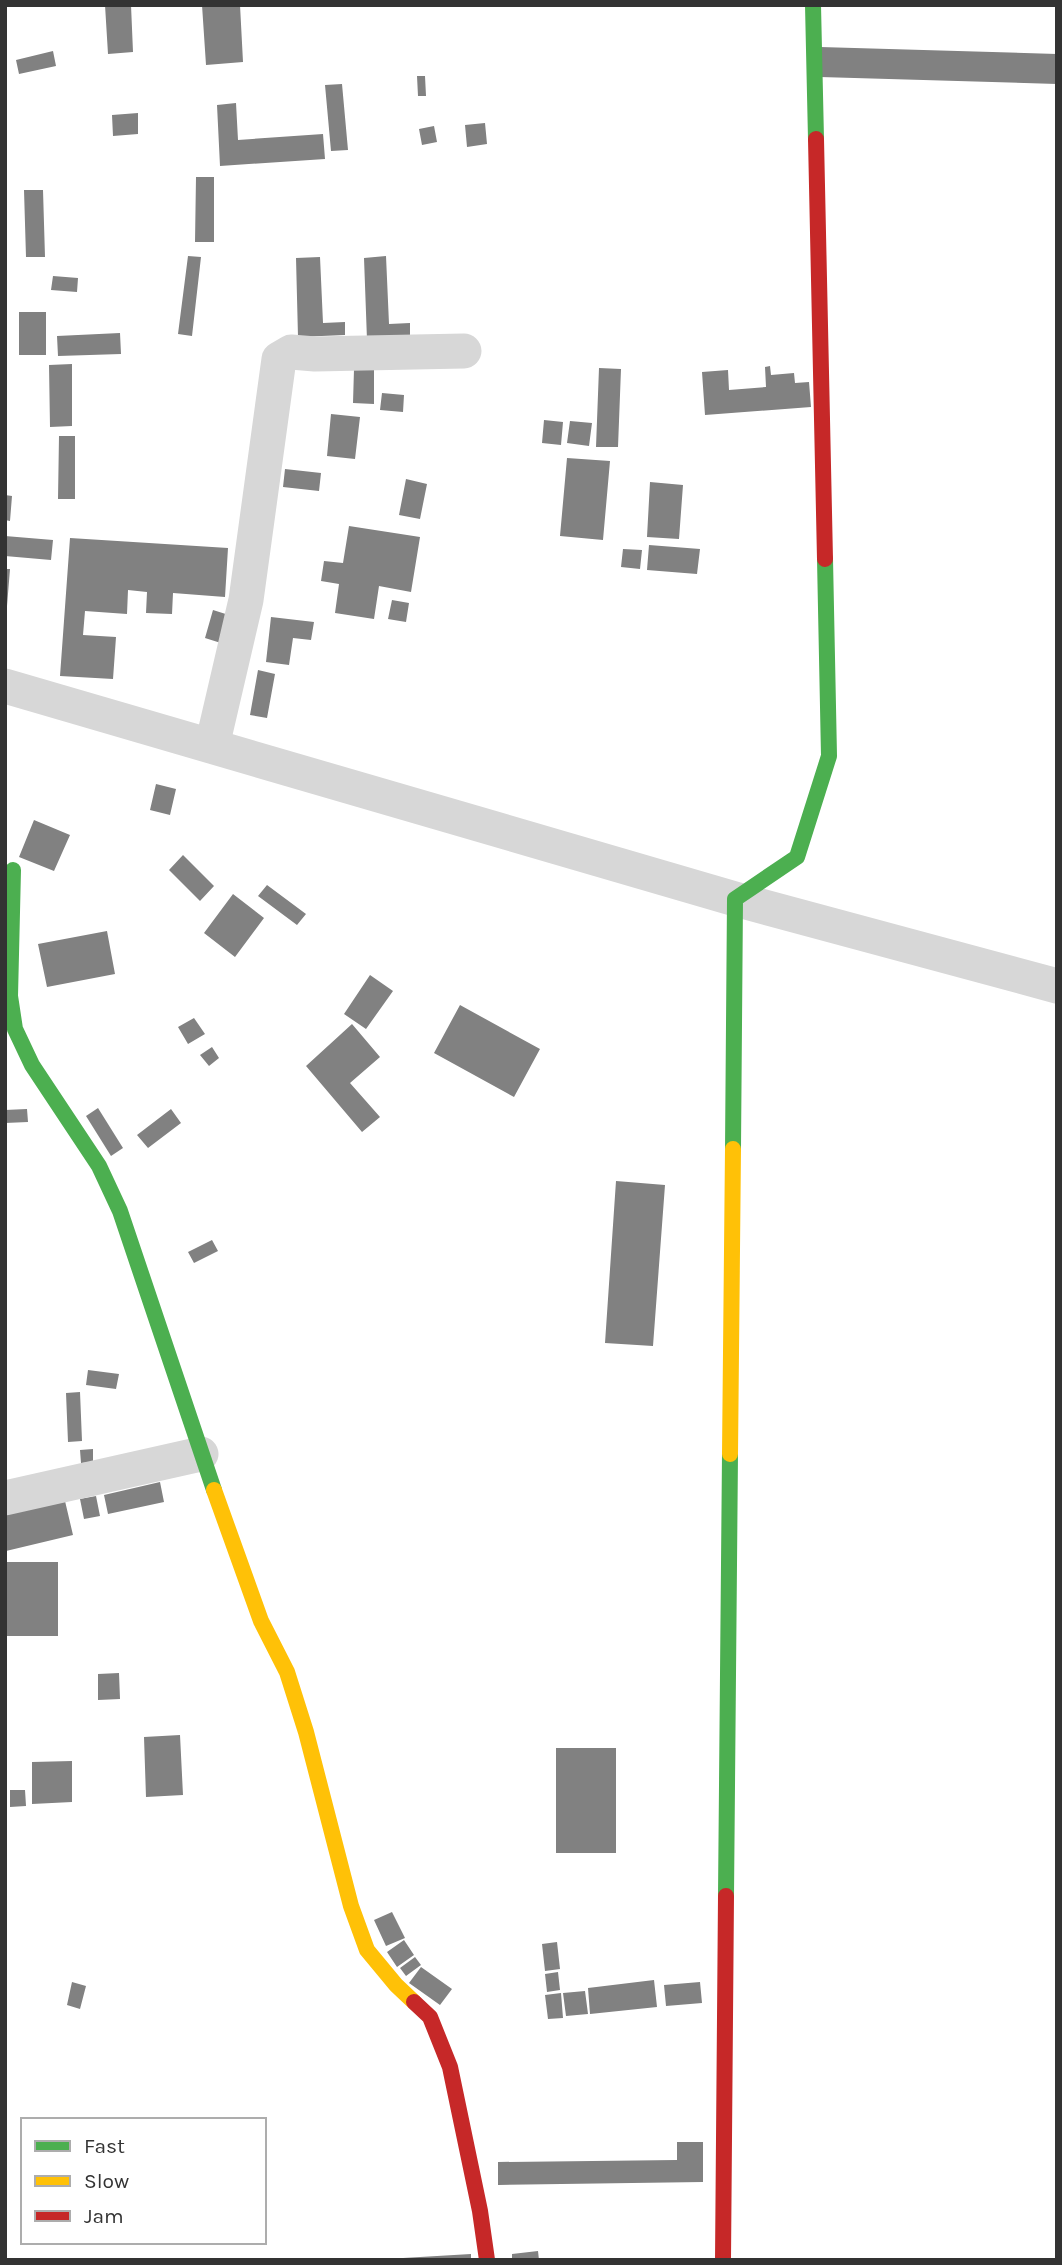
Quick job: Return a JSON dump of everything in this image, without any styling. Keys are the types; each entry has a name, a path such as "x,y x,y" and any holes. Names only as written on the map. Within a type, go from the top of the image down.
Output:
{"street":[{"path":"735,899 797,857 829,757 813,5"},
{"path":"212,746 246,600 279,359 291,352 314,354 464,351"},
{"path":"5,686 735,899 1057,986"},
{"path":"13,870 10,996 15,1029 32,1065 99,1166 120,1211 201,1454 261,1621 287,1672 306,1732 351,1906 367,1950 396,1985 430,2017 450,2067 480,2211 487,2260"},
{"path":"723,2260 735,899"},
{"path":"5,1498 201,1454"}],"building":[{"path":"105,5 131,5 133,52 108,54"},
{"path":"202,5 240,5 243,62 206,65"},
{"path":"820,47 1057,54 1057,84 820,77"},
{"path":"53,51 56,66 19,74 16,60"},
{"path":"417,76 425,76 426,96 418,96"},
{"path":"342,84 348,150 331,151 325,85"},
{"path":"236,103 238,140 323,134 325,159 220,166 217,105"},
{"path":"138,113 138,134 113,136 112,115"},
{"path":"485,123 487,144 467,147 465,125"},
{"path":"434,126 437,142 422,145 419,129"},
{"path":"196,177 214,177 214,242 195,242"},
{"path":"24,190 43,190 45,257 26,257"},
{"path":"188,256 201,257 192,336 178,334"},
{"path":"386,256 389,324 410,323 410,338 367,340 364,258"},
{"path":"320,257 323,323 345,322 345,335 298,337 296,258"},
{"path":"53,276 78,278 77,292 51,290"},
{"path":"19,312 46,312 46,355 19,355"},
{"path":"120,333 121,354 58,356 57,336"},
{"path":"72,364 72,426 50,427 49,365"},
{"path":"770,366 771,375 794,373 795,383 809,382 811,407 705,415 702,372 728,370 729,390 766,387 765,367"},
{"path":"599,368 621,369 618,447 596,447"},
{"path":"354,369 374,369 374,404 353,403"},
{"path":"382,393 404,395 403,412 380,410"},
{"path":"331,414 360,417 355,459 327,456"},
{"path":"544,420 563,422 561,445 542,443"},
{"path":"570,421 592,423 589,446 567,443"},
{"path":"59,436 75,436 75,499 58,499"},
{"path":"567,458 610,461 603,540 560,536"},
{"path":"285,469 321,473 319,491 283,487"},
{"path":"406,479 427,484 420,519 399,515"},
{"path":"650,482 683,485 679,539 647,537"},
{"path":"5,495 12,496 10,521 5,520"},
{"path":"349,526 420,537 411,592 379,586 374,619 335,613 339,584 321,581 324,561 343,563"},
{"path":"5,536 53,540 51,560 5,556"},
{"path":"70,538 228,548 225,597 173,593 172,614 146,613 147,592 128,590 127,614 85,611 83,635 116,637 113,679 60,676"},
{"path":"649,545 700,549 697,574 647,570"},
{"path":"623,549 642,550 640,569 621,567"},
{"path":"5,569 10,569 7,606 5,606"},
{"path":"392,600 409,603 406,622 388,619"},
{"path":"213,610 232,616 224,644 205,638"},
{"path":"271,617 314,622 311,640 293,638 289,665 266,662"},
{"path":"258,670 275,674 267,718 250,715"},
{"path":"156,784 176,789 170,815 150,810"},
{"path":"34,820 70,835 54,871 19,857"},
{"path":"183,855 214,886 200,901 169,870"},
{"path":"267,885 306,914 297,925 258,896"},
{"path":"233,894 264,918 235,957 204,933"},
{"path":"107,931 115,974 47,987 38,944"},
{"path":"370,975 393,991 366,1029 344,1014"},
{"path":"460,1005 540,1049 514,1097 434,1053"},
{"path":"194,1018 205,1034 188,1044 178,1027"},
{"path":"352,1024 380,1057 350,1083 380,1117 362,1132 306,1066"},
{"path":"212,1047 219,1058 209,1066 200,1055"},
{"path":"98,1108 123,1148 111,1156 86,1116"},
{"path":"27,1109 28,1122 5,1123 5,1110"},
{"path":"171,1109 181,1123 148,1148 137,1135"},
{"path":"616,1181 665,1185 653,1346 605,1343"},
{"path":"212,1240 218,1251 194,1263 188,1252"},
{"path":"88,1370 119,1374 116,1389 86,1385"},
{"path":"80,1392 82,1441 68,1442 66,1393"},
{"path":"93,1449 93,1462 81,1463 80,1450"},
{"path":"160,1482 164,1502 108,1514 104,1495"},
{"path":"96,1496 100,1516 84,1519 80,1499"},
{"path":"65,1501 73,1535 6,1551 5,1515"},
{"path":"6,1562 58,1562 58,1636 5,1636"},
{"path":"119,1673 120,1699 98,1700 98,1674"},
{"path":"180,1735 183,1795 146,1797 144,1737"},
{"path":"556,1748 616,1748 616,1853 556,1853"},
{"path":"72,1761 72,1802 32,1804 32,1762"},
{"path":"10,1790 25,1790 26,1806 10,1807"},
{"path":"392,1912 405,1938 386,1946 374,1920"},
{"path":"404,1940 414,1955 397,1967 387,1952"},
{"path":"557,1942 560,1969 545,1971 542,1944"},
{"path":"415,1957 421,1965 406,1976 400,1968"},
{"path":"421,1967 452,1989 440,2005 409,1983"},
{"path":"558,1972 560,1990 547,1992 545,1974"},
{"path":"654,1980 657,2007 590,2014 588,1988"},
{"path":"72,1982 86,1986 80,2009 67,2005"},
{"path":"700,1982 702,2003 666,2006 664,1985"},
{"path":"585,1991 588,2014 566,2016 563,1993"},
{"path":"561,1993 563,2018 548,2019 545,1995"},
{"path":"677,2142 703,2142 703,2182 498,2185 498,2162 677,2160"},
{"path":"538,2251 539,2260 512,2260 512,2254"},
{"path":"471,2254 471,2260 403,2260 403,2258"}],"traffic: fast":[{"path":"813,5 816,139"},
{"path":"733,1149 735,899 797,857 829,756 825,559"},
{"path":"13,870 10,996 15,1029 32,1065 99,1166 120,1211 214,1490"},
{"path":"726,1896 730,1454"}],"traffic: slow":[{"path":"730,1454 733,1149"},
{"path":"214,1490 261,1621 287,1672 306,1732 351,1906 367,1950 414,2002"}],"traffic: jam":[{"path":"816,139 825,559"},
{"path":"723,2260 726,1896"},
{"path":"414,2002 430,2017 450,2067 480,2211 487,2260"}]}
